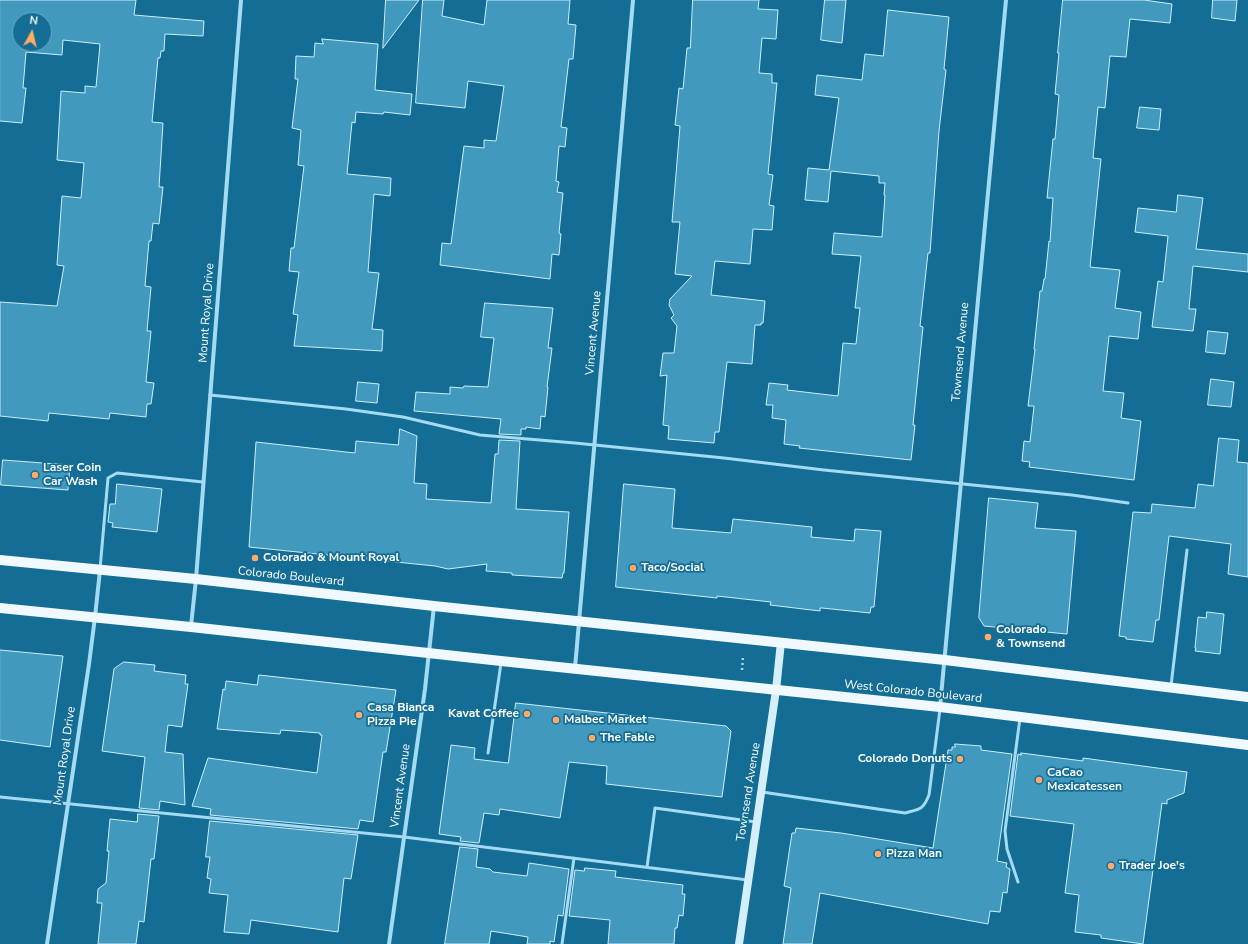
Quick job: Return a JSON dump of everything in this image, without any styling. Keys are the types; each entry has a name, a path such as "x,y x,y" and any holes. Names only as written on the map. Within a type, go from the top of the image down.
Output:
{"main road":[{"name":"Colorado Boulevard","path":"0,560 196,579 580,621"},
{"path":"0,608 575,668"},
{"path":"580,621 945,660 1248,697"},
{"name":"West Colorado Boulevard","path":"575,668 940,707 1248,745"}],"street":[{"name":"Mount Royal Drive","path":"191,627 241,0"},
{"name":"Vincent Avenue","path":"575,668 633,0"},
{"name":"Townsend Avenue","path":"940,707 1006,0"},
{"name":"Mount Royal Drive","path":"47,944 95,618 100,570"},
{"name":"Vincent Avenue","path":"388,944 430,653 434,606"},
{"name":"Townsend Avenue","path":"739,944 758,822 781,642"}],"lane":[{"path":"210,395 403,416 480,435 594,445 961,485 1064,494 1128,503"},
{"path":"100,570 108,478 117,473 203,482"},
{"path":"1171,688 1187,550"},
{"path":"488,752 501,661"},
{"path":"762,792 906,813 920,809 926,803 929,795 940,707"},
{"path":"1018,882 1007,849 1005,831 1020,717"},
{"path":"0,797 404,837 748,880"},
{"path":"648,867 655,808 758,822"},
{"path":"562,944 574,858"}],"path":[{"path":"741,671 743,655"}],"building":[{"path":"0,0 136,0 134,15 204,21 203,36 165,34 164,51 161,51 160,58 158,58 152,122 163,123 159,187 163,187 159,224 153,223 151,241 149,241 145,286 151,287 147,331 151,331 146,382 154,383 151,404 147,404 146,417 110,413 109,419 49,413 48,421 0,416 0,302 57,306 64,266 57,265 62,196 81,198 84,163 57,160 61,91 85,93 85,86 96,87 100,44 63,40 62,55 26,52 23,88 26,88 22,123 0,121"},
{"path":"386,0 419,0 383,48"},
{"path":"423,0 444,0 442,16 484,25 487,0 570,0 568,24 576,25 573,59 569,59 561,127 567,128 565,147 559,146 556,181 559,182 557,192 563,193 559,233 561,234 559,255 552,254 550,279 440,265 442,243 451,244 464,146 484,148 484,140 496,141 504,86 468,81 465,108 416,103"},
{"path":"693,0 759,0 758,9 778,10 776,39 762,38 759,73 772,74 772,83 777,83 768,174 773,175 769,205 774,206 772,230 753,229 750,264 715,261 711,295 765,301 763,323 761,323 761,325 755,325 752,364 727,362 719,432 715,432 714,443 668,439 669,426 663,425 667,375 660,376 663,353 674,353 677,326 671,318 674,315 669,305 670,299 692,276 675,274 680,222 672,222 680,126 675,125 679,88 683,89 687,48 690,48"},
{"path":"825,0 846,0 842,43 821,40"},
{"path":"1063,0 1144,0 1172,4 1170,23 1130,19 1126,57 1110,56 1105,108 1098,107 1093,158 1101,159 1090,267 1120,270 1115,308 1141,312 1138,339 1109,336 1103,391 1124,393 1121,418 1141,421 1134,480 1029,467 1030,462 1022,461 1024,441 1030,442 1034,406 1028,406 1040,291 1042,291 1045,279 1049,241 1050,242 1053,198 1047,198 1059,95 1055,94"},
{"path":"1213,0 1237,0 1235,21 1212,18"},
{"path":"888,10 949,17 944,69 946,70 939,131 930,253 928,253 920,326 923,327 911,460 799,448 800,446 784,444 786,420 772,418 773,405 766,405 769,383 788,385 787,390 838,396 843,343 856,344 860,308 855,308 861,256 832,254 834,233 882,237 885,183 879,183 879,176 831,171 828,202 805,200 808,168 829,170 839,98 815,95 817,75 862,80 865,54 883,56"},
{"path":"322,39 378,44 375,90 412,94 410,115 384,112 383,114 356,112 355,123 352,122 347,174 391,178 390,196 374,194 368,272 379,273 372,329 383,330 382,351 294,346 298,315 293,314 299,272 289,271 291,248 294,248 304,166 298,165 301,130 292,128 298,79 295,79 296,56 314,57 315,43 323,44"},
{"path":"1140,107 1161,109 1159,130 1137,128"},
{"path":"1178,195 1203,198 1196,249 1248,254 1248,272 1193,266 1189,309 1196,309 1193,331 1152,327 1158,281 1163,282 1168,236 1135,232 1138,208 1176,212"},
{"path":"485,303 553,308 548,348 552,348 545,417 541,416 540,429 526,427 526,429 521,429 521,435 499,434 501,419 414,411 416,392 450,394 450,387 488,387 494,338 481,337"},
{"path":"1208,331 1228,333 1225,354 1206,352"},
{"path":"1211,379 1234,382 1231,407 1208,405"},
{"path":"358,382 379,384 377,403 356,401"},
{"path":"400,429 417,436 414,483 427,484 426,499 491,503 495,454 498,454 499,440 520,441 516,509 569,512 564,573 562,578 512,575 512,573 486,571 487,564 448,569 435,566 249,547 256,442 355,453 356,441 398,445"},
{"path":"1219,438 1239,440 1237,462 1248,463 1248,577 1228,574 1231,544 1169,536 1159,620 1156,620 1153,642 1126,639 1126,637 1119,636 1133,512 1151,513 1152,504 1195,508 1198,484 1213,486"},
{"name":"Laser Coin Car Wash","path":"3,460 70,465 68,490 1,485"},
{"path":"117,484 162,489 157,532 112,527 113,523 108,522 110,504 115,504"},
{"path":"624,484 675,489 672,528 731,533 733,519 812,527 811,537 854,541 855,529 881,531 874,607 871,607 870,613 822,608 820,608 820,611 770,605 771,602 717,596 717,598 616,587"},
{"path":"989,498 1038,503 1035,528 1076,531 1067,634 984,626 979,618"},
{"path":"1207,612 1224,614 1220,654 1195,651 1198,617 1206,618"},
{"path":"0,650 63,656 50,747 0,740"},
{"path":"124,662 155,665 154,671 186,675 185,684 188,684 182,727 168,725 165,752 183,754 185,805 160,801 159,810 139,808 145,757 102,751 114,669"},
{"path":"259,675 396,690 386,752 383,752 373,822 360,820 358,829 210,815 211,809 192,806 208,758 317,773 322,735 320,735 320,733 281,730 280,734 217,729 223,689 225,690 226,681 257,685"},
{"path":"516,703 726,726 731,731 722,797 606,784 607,766 569,762 560,818 500,809 499,815 484,813 479,843 460,841 461,837 439,834 451,745 475,748 474,759 508,763"},
{"path":"955,744 981,746 981,750 1012,754 997,861 1007,863 1006,867 1010,869 1007,893 1003,892 1000,912 990,911 988,924 820,893 812,944 783,944 791,888 784,886 792,833 795,833 796,828 841,833 933,848 948,750 952,750 952,747 955,747"},
{"name":"Trader Joe's","path":"1021,753 1083,761 1083,758 1187,772 1184,793 1167,800 1167,804 1162,803 1143,944 1101,938 1101,935 1075,932 1079,895 1065,893 1074,824 1010,816 1018,754 1021,755"},
{"path":"138,814 159,816 154,859 151,859 144,922 139,921 136,944 98,944 102,903 97,903 98,889 106,883 110,819 137,822"},
{"path":"210,821 358,835 351,879 344,878 338,932 251,920 249,934 224,932 228,895 209,893 211,879 207,878 210,857 206,857"},
{"path":"460,847 478,849 476,867 490,869 493,872 527,876 529,863 569,869 563,916 558,915 554,942 550,941 550,944 527,944 528,937 491,931 489,944 445,944"},
{"path":"585,868 616,871 615,877 683,885 682,894 685,894 683,916 679,915 677,928 675,928 674,944 608,944 610,920 569,916 575,870 584,871"}],"place":[{"name":"Laser Coin Car Wash","path":"35,475"},
{"name":"Colorado & Mount Royal","path":"255,558"},
{"name":"Taco/Social","path":"633,568"},
{"name":"Colorado & Townsend","path":"988,637"},
{"name":"Kavat Coffee","path":"527,714"},
{"name":"Casa Bianca Pizza Pie","path":"359,715"},
{"name":"Malbec Market","path":"556,720"},
{"name":"The Fable","path":"592,738"},
{"name":"Colorado Donuts","path":"960,759"},
{"name":"CaCao Mexicatessen","path":"1039,780"},
{"name":"Pizza Man","path":"878,854"},
{"name":"Trader Joe's","path":"1111,866"}]}
